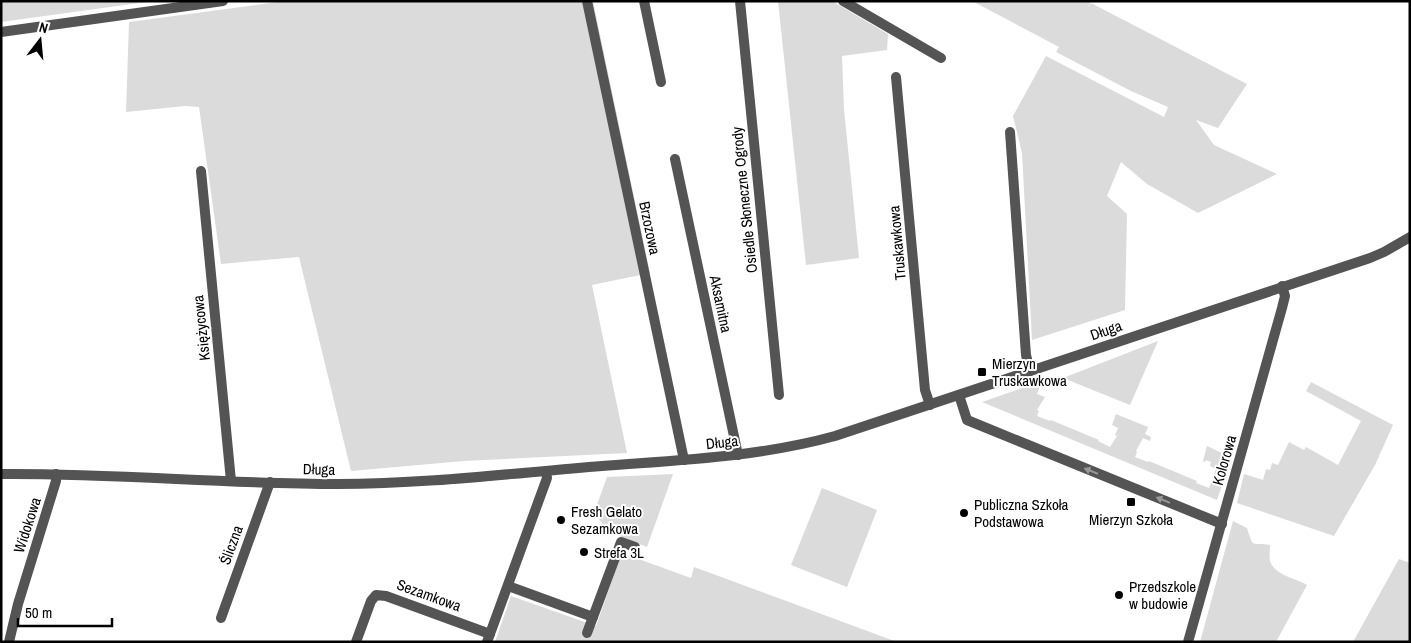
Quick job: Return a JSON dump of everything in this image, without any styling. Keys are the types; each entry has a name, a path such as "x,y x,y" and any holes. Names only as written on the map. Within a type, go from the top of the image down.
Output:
{"street":[{"path":"1,32 223,1"},
{"name":"Brzozowa","path":"587,1 684,460"},
{"path":"644,1 661,82"},
{"name":"Osiedle Słoneczne Ogrody","path":"740,1 779,395"},
{"path":"843,1 941,58"},
{"name":"Truskawkowa","path":"896,77 925,390 930,405"},
{"path":"1010,132 1026,355 1030,371"},
{"name":"Aksamitna","path":"675,159 738,455"},
{"name":"Księżycowa","path":"201,172 231,481"},
{"name":"Długa","path":"1,474 56,474 270,482 374,483 684,460 780,450 820,441 1370,258 1410,237"},
{"name":"Kolorowa","path":"1188,642 1284,302 1282,286"},
{"path":"959,395 967,420 1222,524"},
{"name":"Sezamkowa","path":"356,642 371,601 376,595 386,596 489,638 547,478 546,470"},
{"name":"Widokowa","path":"9,642 18,604 56,481 56,474"},
{"name":"Śliczna","path":"221,618 270,482"},
{"path":"588,633 621,542 635,547"},
{"path":"508,586 593,617"}],"shaded area":[{"path":"1,1 154,1 1,22"},
{"path":"285,1 593,1 650,273 592,285 627,453 464,461 351,471 299,257 221,264 199,107 185,106 126,112 129,22"},
{"path":"778,1 832,1 888,34 887,50 842,56 844,109 859,258 806,265"},
{"path":"972,1 1091,1 1088,7 1091,3 1247,84 1218,128 1196,120 1214,145 1277,174 1198,213 1147,184 1121,162 1107,196 1127,214 1125,310 1032,340 1022,153 1013,116 1046,56 1164,117 1168,107 1131,91 1056,52 1059,47"},
{"path":"1158,341 1130,405 1063,378"},
{"path":"1042,381 1037,394 1045,397 1037,410 1039,411 1037,416 1099,440 1110,447 1117,436 1115,435 1118,428 1112,425 1116,414 1148,427 1145,434 1151,437 1150,441 1143,438 1135,457 1197,481 1196,483 1209,488 1216,469 1210,466 1211,462 1203,461 1207,446 1224,454 1228,468 1217,500 982,402"},
{"path":"1311,382 1393,425 1375,465 1334,536 1237,503 1244,474 1263,480 1266,469 1270,470 1272,463 1278,465 1289,442 1304,450 1306,447 1338,465 1361,421 1306,391"},
{"path":"673,474 647,547 609,532 594,513 607,477"},
{"path":"822,488 877,510 847,587 791,565"},
{"path":"1233,521 1247,528 1254,544 1270,545 1270,561 1276,570 1307,585 1276,642 1200,642"},
{"path":"622,553 691,578 694,567 897,642 495,642 511,596 596,626"},
{"path":"1399,559 1410,563 1410,642 1353,642"}],"place":[{"name":"Mierzyn Truskawkowa","path":"982,372"},
{"name":"Mierzyn Szkoła","path":"1131,502"},
{"name":"Publiczna Szkoła Podstawowa","path":"964,513"},
{"name":"Fresh Gelato Sezamkowa","path":"561,520"},
{"name":"Strefa 3L","path":"584,552"},
{"name":"Przedszkole w budowie","path":"1119,595"}]}
